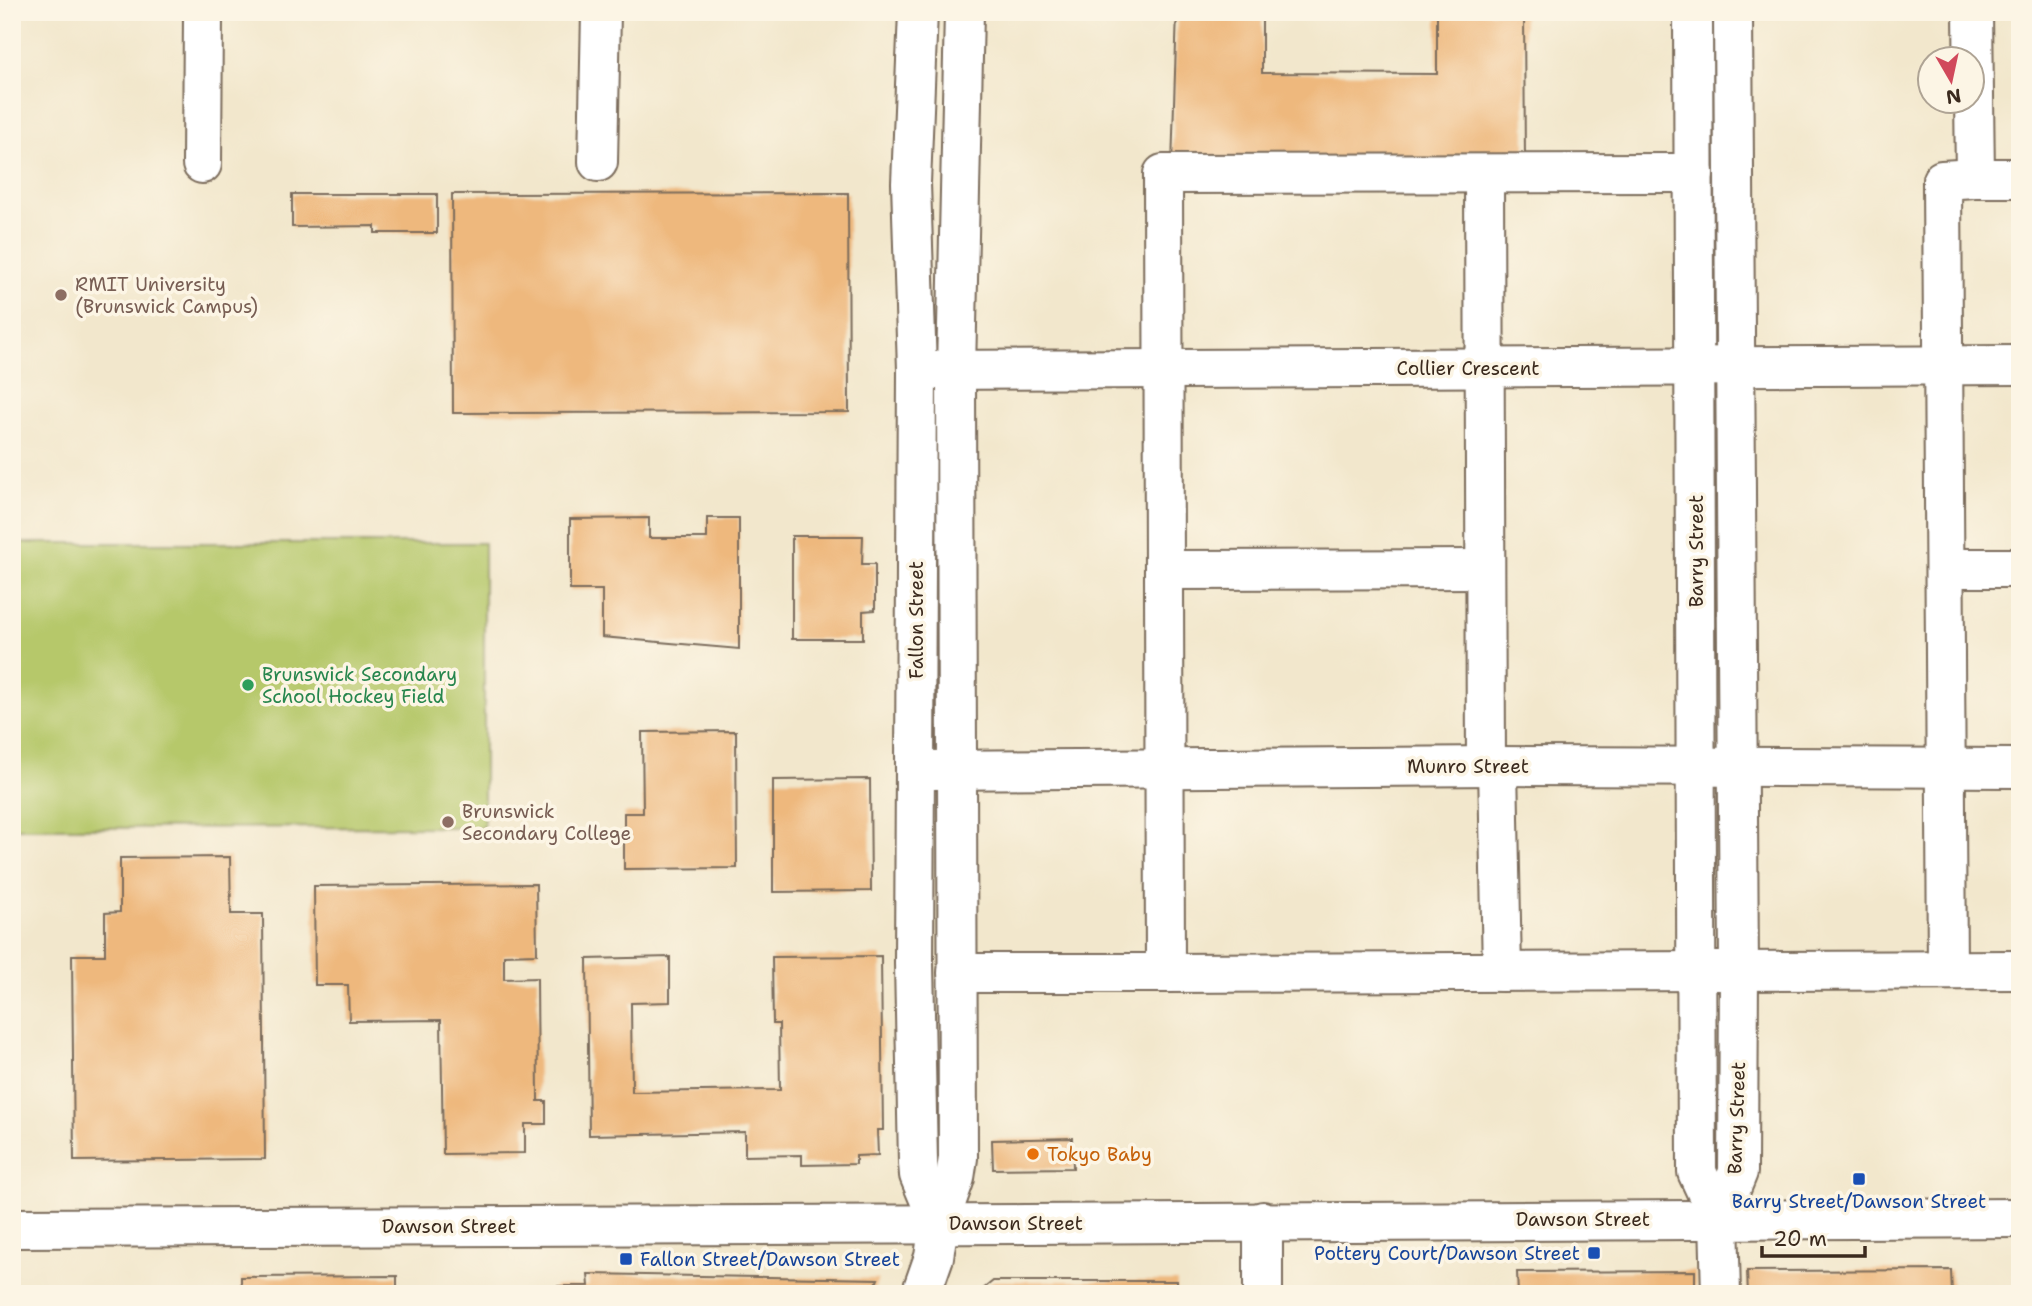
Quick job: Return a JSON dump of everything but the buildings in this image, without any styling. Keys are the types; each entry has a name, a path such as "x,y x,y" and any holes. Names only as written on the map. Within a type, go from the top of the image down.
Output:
{"street":[{"path":"202,164 203,12"},
{"path":"598,162 601,12"},
{"name":"Fallon Street","path":"918,12 911,183 917,370 914,963 919,1175 939,1223"},
{"path":"921,1294 934,1257 939,1223 955,1178 958,1158 956,370 964,12"},
{"name":"Barry Street","path":"1693,12 1698,768 1697,1172 1719,1219"},
{"name":"Barry Street","path":"1719,1219 1738,1172 1733,12"},
{"path":"1973,12 1975,178"},
{"path":"1165,973 1163,174 1694,173"},
{"path":"1484,175 1485,569 1502,972"},
{"path":"1947,970 1941,180 2020,178"},
{"name":"Collier Crescent","path":"917,370 2020,365"},
{"path":"1945,568 2020,568"},
{"path":"1164,570 1485,569"},
{"name":"Munro Street","path":"916,770 1492,766 2020,768"},
{"path":"957,973 2020,970"},
{"name":"Dawson Street","path":"12,1228 2020,1218"},
{"path":"1719,1219 1721,1294"},
{"path":"1263,1221 1263,1294"}],"green space":[{"name":"Brunswick Secondary School Hockey Field","path":"12,543 484,543 484,827 12,828"}],"place":[{"name":"RMIT University (Brunswick Campus)","path":"61,295"},
{"name":"Brunswick Secondary School Hockey Field","path":"248,685"},
{"name":"Brunswick Secondary College","path":"448,822"},
{"name":"Tokyo Baby","path":"1033,1154"},
{"name":"Barry Street/Dawson Street","path":"1859,1179"},
{"name":"Pottery Court/Dawson Street","path":"1594,1253"},
{"name":"Fallon Street/Dawson Street","path":"626,1259"}]}
